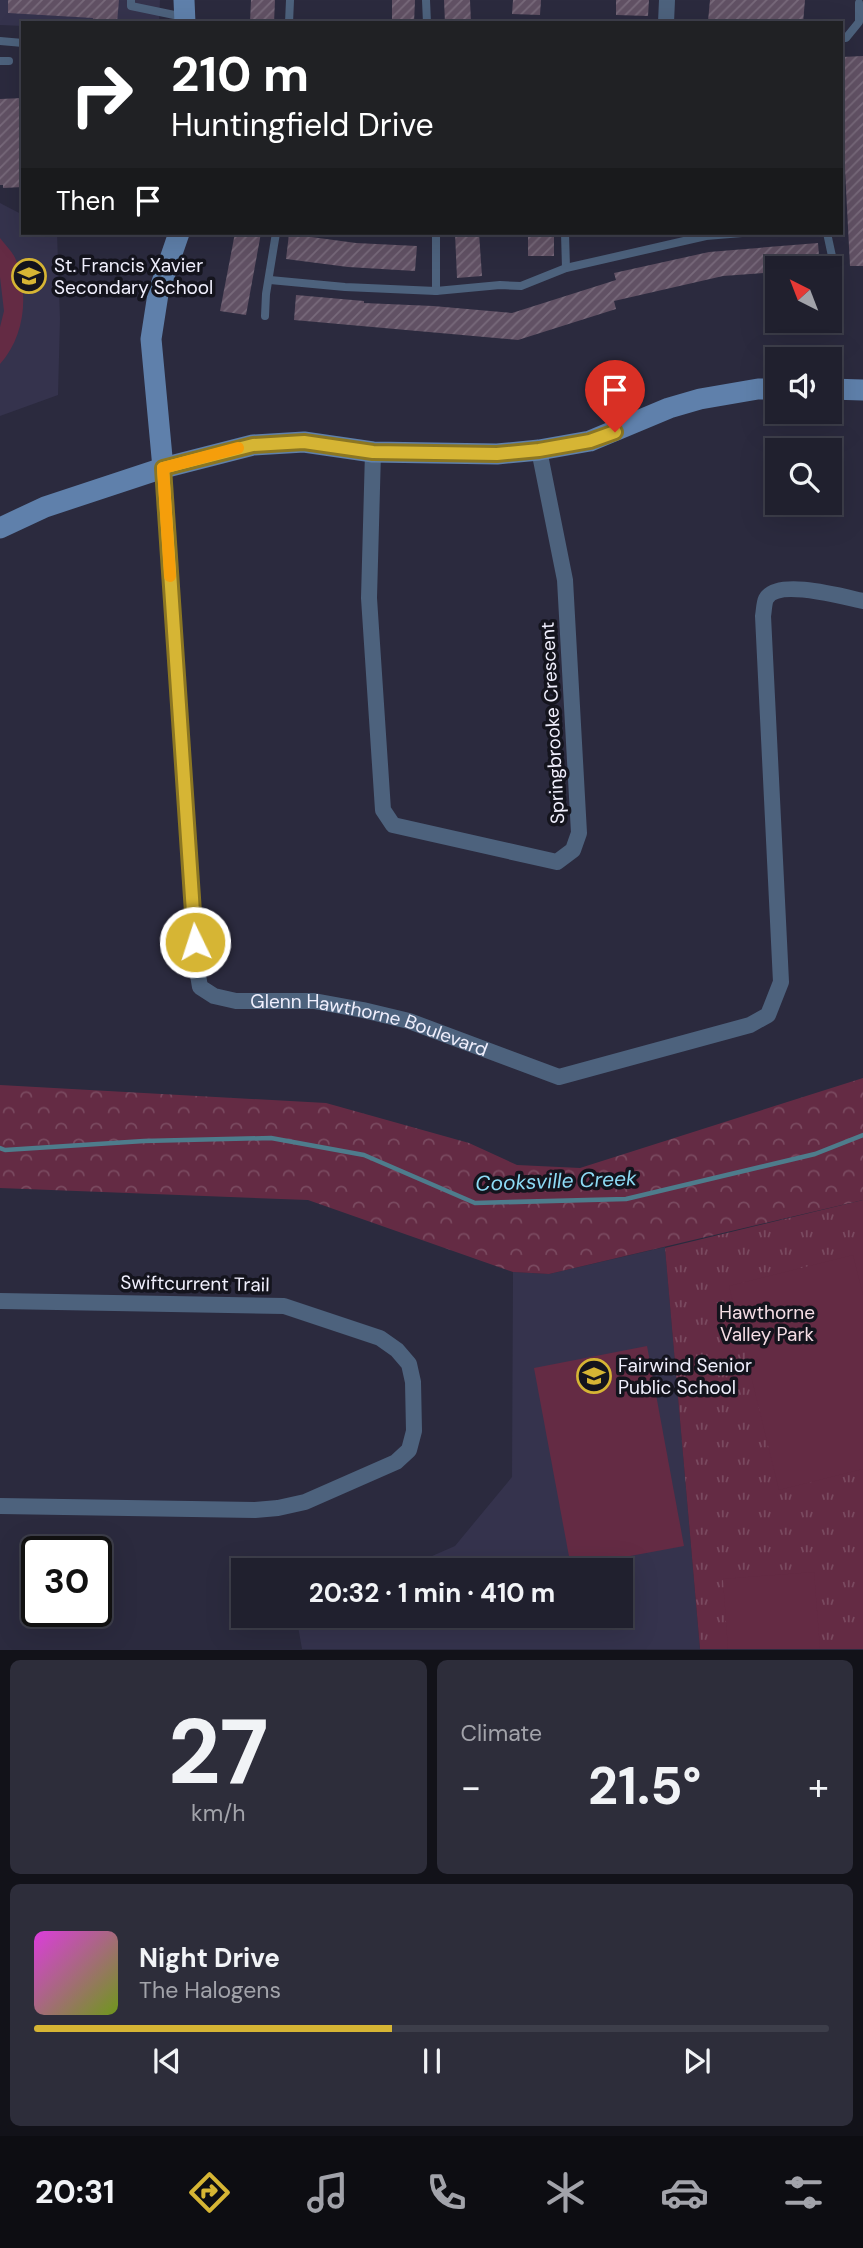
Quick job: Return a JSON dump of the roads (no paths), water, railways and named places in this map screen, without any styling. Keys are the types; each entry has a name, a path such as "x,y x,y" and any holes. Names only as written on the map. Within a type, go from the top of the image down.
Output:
{"street":[{"path":"666,21 667,0"},
{"name":"Glenn Hawthorne Boulevard","path":"178,235 158,294 151,339 163,468 196,955 200,987 214,996 236,1001 314,1002 363,1010 409,1021 559,1077 750,1025 768,1015 781,982 763,616 766,598 775,591 788,589 863,601"},
{"path":"0,528 45,508 163,468 253,445 304,442 373,452 497,454 539,450 590,441 669,408 700,399 765,389"},
{"path":"842,389 863,390"},
{"name":"Springbrooke Crescent","path":"373,452 369,598 383,810 393,825 556,862 573,850 579,833 565,580 539,450"},
{"name":"Swiftcurrent Trail","path":"0,1301 284,1306 380,1338 397,1350 409,1364 414,1431 409,1450 396,1462 305,1502 278,1508 256,1510 0,1506"}],"lane":[{"path":"131,0 131,6 185,13"},
{"path":"289,21 290,0"},
{"path":"426,0 427,21"},
{"path":"843,38 846,38 859,22 859,3"},
{"path":"0,41 21,43"},
{"path":"265,316 276,235"},
{"path":"436,235 436,291"},
{"path":"565,235 566,268"},
{"path":"270,280 436,291 500,285 521,286 566,268 718,235"},
{"path":"827,235 832,256"}],"waterway":[{"name":"Cooksville Creek","path":"0,1148 5,1150 144,1141 271,1138 364,1155 475,1203 626,1199 815,1154 863,1135"}],"place":[{"name":"St. Francis Xavier Secondary School","path":"29,276"},
{"name":"Fairwind Senior Public School","path":"594,1376"}],"park label":[{"name":"Hawthorne Valley Park","path":"767,1323"}]}
